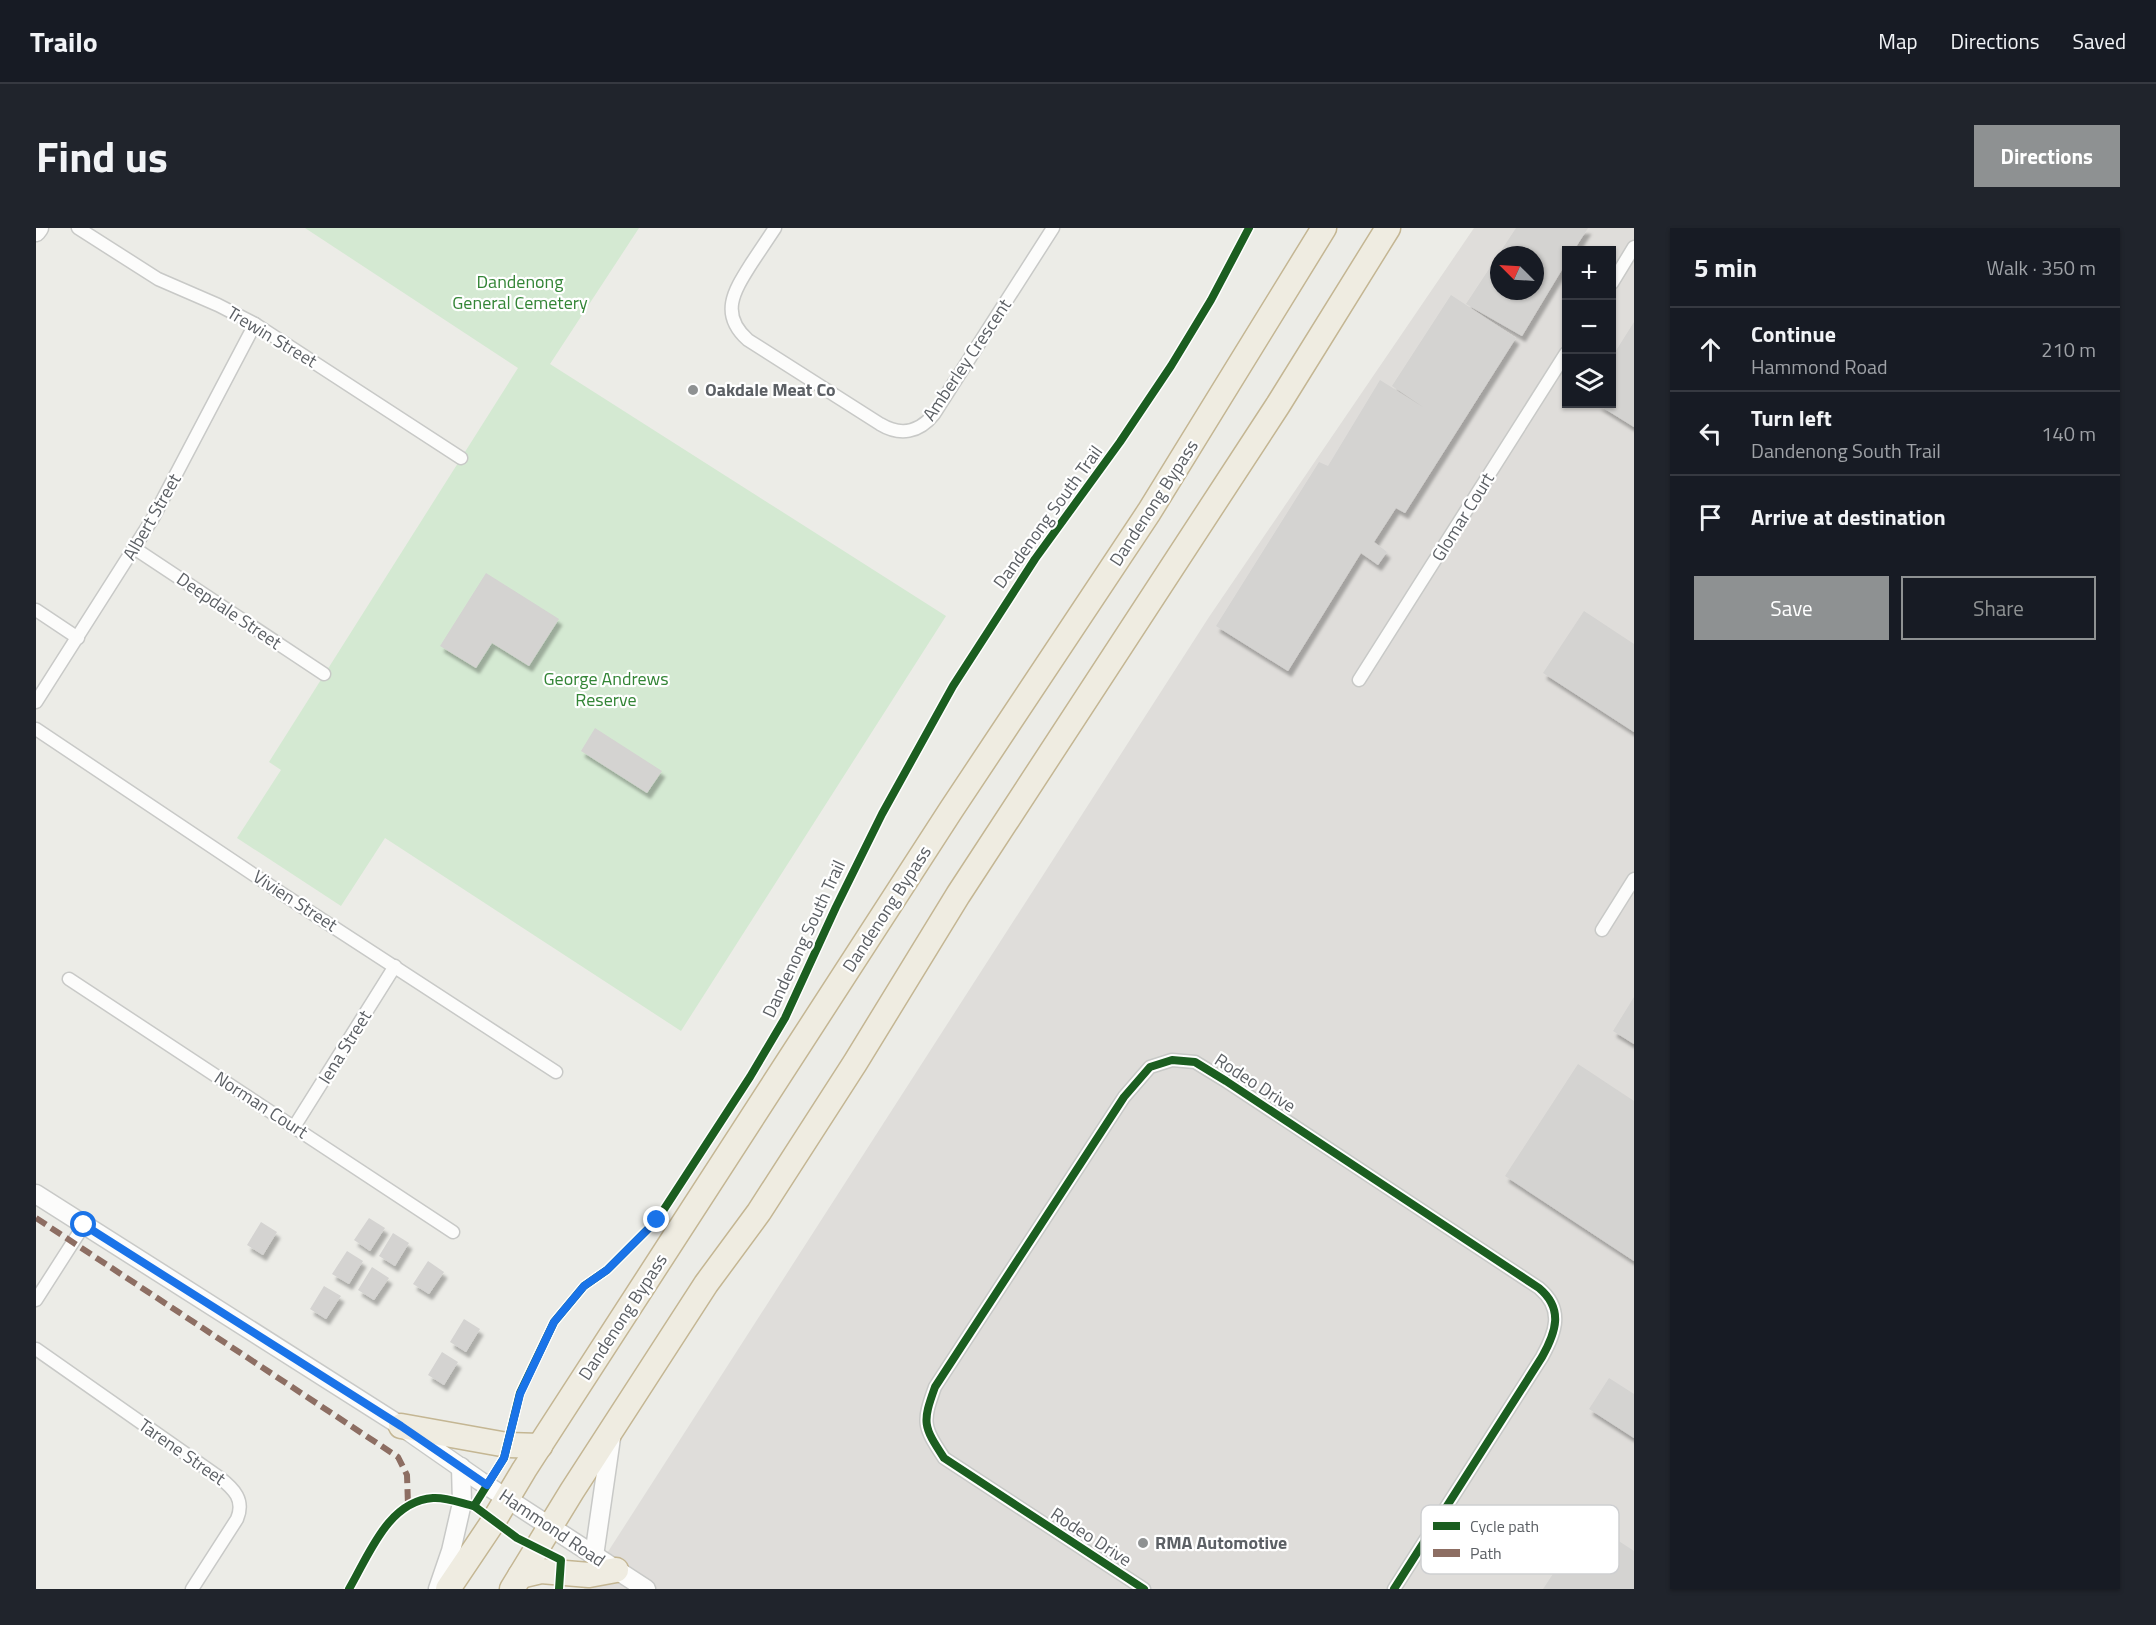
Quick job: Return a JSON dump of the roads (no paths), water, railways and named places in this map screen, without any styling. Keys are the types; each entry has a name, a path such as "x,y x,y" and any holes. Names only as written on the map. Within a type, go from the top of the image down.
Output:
{"highway":[{"name":"Dandenong Bypass","path":"448,1589 951,810 1149,512 1324,228"},
{"path":"516,1583 550,1526 706,1284 759,1212 855,1063 958,895 1278,405 1388,228"},
{"path":"401,1426 507,1445 540,1446"},
{"path":"516,1583 541,1571 589,1575 616,1570"}],"main road":[{"path":"36,232 39,228"},
{"name":"Hammond Road","path":"36,1194 401,1426 646,1589"},
{"path":"594,1556 613,1429"},
{"path":"438,1589 451,1551 462,1503 461,1467"}],"street":[{"name":"Trewin Street","path":"78,228 159,279 218,304 255,324 461,458"},
{"name":"Amberley Crescent","path":"775,228 734,293 731,307 737,328 748,340 880,424 900,432 923,427 934,414 1053,228"},
{"path":"1616,274 1634,247"},
{"name":"Albert Street","path":"36,702 135,548 255,324"},
{"name":"Glomar Court","path":"1359,680 1562,360"},
{"name":"Deepdale Street","path":"135,548 324,674"},
{"path":"36,610 78,638"},
{"name":"Vivien Street","path":"36,729 555,1072"},
{"path":"1602,930 1634,879"},
{"name":"Iena Street","path":"294,1127 395,966"},
{"name":"Norman Court","path":"69,979 453,1232"},
{"name":"Rodeo Drive","path":"1144,1589 944,1458 927,1432 926,1414 935,1387 1124,1096 1150,1067 1172,1060 1196,1062 1226,1081 1539,1288 1553,1305 1555,1323 1553,1338 1448,1505"},
{"path":"36,1300 84,1225"},
{"name":"Tarene Street","path":"36,1349 220,1478 238,1496 240,1512 237,1519 192,1589"},
{"name":"Rodeo Drive","path":"1394,1589 1421,1547"}],"place":[{"name":"Oakdale Meat Co","path":"693,390"},
{"name":"RMA Automotive","path":"1143,1543"}],"park label":[{"name":"Dandenong General Cemetery","path":"520,292"},
{"name":"George Andrews Reserve","path":"606,689"}]}
